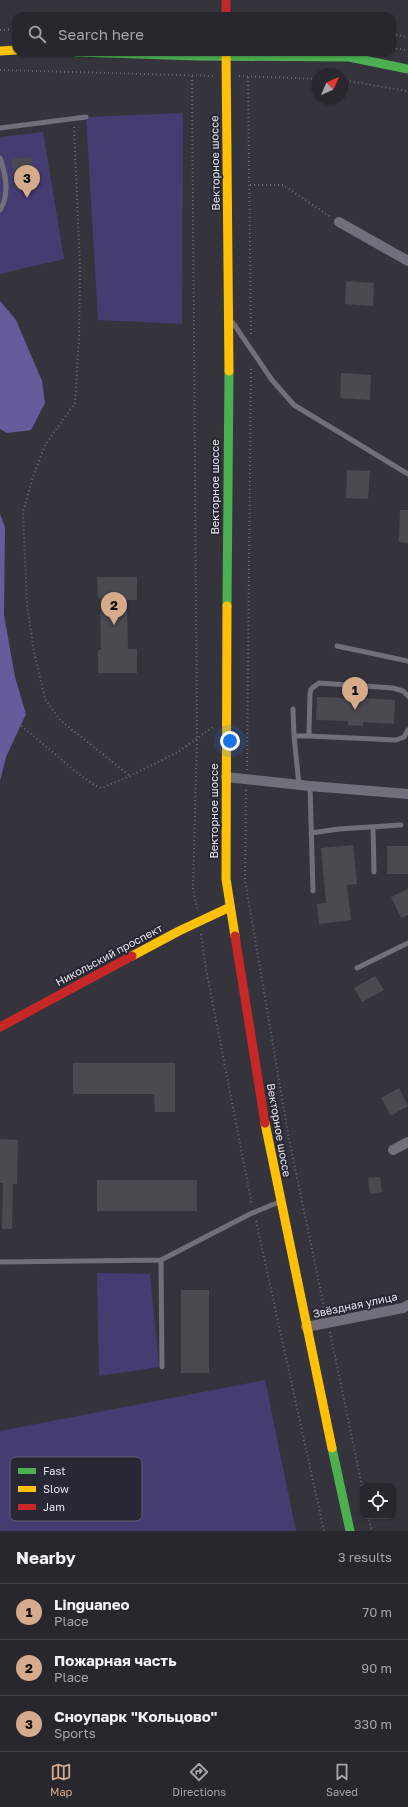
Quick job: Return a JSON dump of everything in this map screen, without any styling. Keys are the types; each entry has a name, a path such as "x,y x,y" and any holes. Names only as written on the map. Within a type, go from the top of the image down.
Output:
{"main road":[{"path":"226,0 226,12"},
{"path":"0,51 12,50"},
{"name":"Векторное шоссе","path":"226,56 229,317 226,879 268,1144 350,1531"},
{"path":"308,56 349,57 408,69"},
{"name":"Никольский проспект","path":"0,1027 179,931 230,907"}],"street":[{"path":"339,222 408,262"},
{"path":"226,777 408,794"},
{"path":"393,1150 408,1142"},
{"name":"Звёздная улица","path":"306,1327 403,1308 408,1305"}],"lane":[{"path":"0,128 86,117"},
{"path":"0,158 6,184 5,200 0,210"},
{"path":"229,317 272,380 294,405 408,474"},
{"path":"337,646 408,661"},
{"path":"309,736 310,694 316,684 328,683 392,688 403,691 408,696"},
{"path":"293,709 299,785"},
{"path":"294,736 396,740 404,736 408,730"},
{"path":"310,786 313,891"},
{"path":"311,834 401,824"},
{"path":"373,827 374,872"},
{"path":"357,968 408,943"},
{"path":"0,1262 161,1260 250,1214 280,1202"},
{"path":"161,1260 162,1367"}],"path":[{"path":"0,30 12,29"},
{"path":"396,35 408,37"},
{"path":"396,48 408,50"},
{"path":"0,70 312,79"},
{"path":"348,81 408,91"},
{"path":"74,119 80,268 79,337 75,403 46,445 33,477 23,512 27,604 34,652 45,699 60,720 130,776"},
{"path":"250,184 283,185 339,222"},
{"path":"6,713 80,775 96,786 108,786 178,752 226,718"},
{"path":"369,1519 372,1531"}],"shaded area":[{"path":"183,113 182,324 98,320 86,117"},
{"path":"43,132 64,259 0,274 0,137"},
{"path":"0,301 16,320 42,381 45,403 31,430 7,433 0,429"},
{"path":"0,514 5,527 4,615 15,677 26,714 6,757 0,781"},
{"path":"97,1273 150,1274 159,1367 99,1376"},
{"path":"265,1380 296,1531 0,1531 0,1431"}],"building":[{"path":"31,157 34,188 15,189 12,159"},
{"path":"346,281 374,283 373,306 345,304"},
{"path":"341,373 371,375 370,400 340,398"},
{"path":"347,470 370,471 368,499 346,498"},
{"path":"400,510 408,510 408,543 399,542"},
{"path":"97,577 137,577 137,600 127,600 128,649 137,649 137,673 98,673 98,650 101,650 100,598 98,598"},
{"path":"348,693 361,694 361,698 395,700 394,724 363,722 363,726 348,725 348,721 316,720 317,697 348,698"},
{"path":"353,845 357,884 347,885 351,920 319,924 317,904 326,903 321,848"},
{"path":"387,846 408,846 408,874 387,874"},
{"path":"408,889 408,915 401,918 391,897"},
{"path":"375,976 384,990 362,1002 354,988"},
{"path":"73,1063 175,1063 175,1112 155,1112 154,1094 73,1094"},
{"path":"399,1088 408,1106 391,1116 381,1098"},
{"path":"0,1139 18,1140 17,1184 13,1184 12,1229 2,1229 3,1183 0,1183"},
{"path":"380,1177 382,1192 370,1194 368,1178"},
{"path":"97,1180 197,1180 197,1211 97,1211"},
{"path":"181,1290 209,1290 209,1373 181,1373"}],"traffic: fast":[{"path":"198,56 349,57 408,69"},
{"path":"227,606 229,371"},
{"path":"332,1448 350,1531"}],"traffic: slow":[{"path":"0,51 12,50"},
{"path":"226,56 229,371"},
{"path":"227,606 226,879 235,936"},
{"path":"132,956 179,931 230,907"},
{"path":"265,1123 332,1448"}],"traffic: jam":[{"path":"226,0 226,12"},
{"path":"235,936 265,1123"},
{"path":"0,1027 132,956"}],"place":[{"name":"Сноупарк \"Кольцово\"","path":"27,198"},
{"name":"Пожарная часть","path":"114,625"},
{"name":"Linguaneo","path":"355,710"}]}
